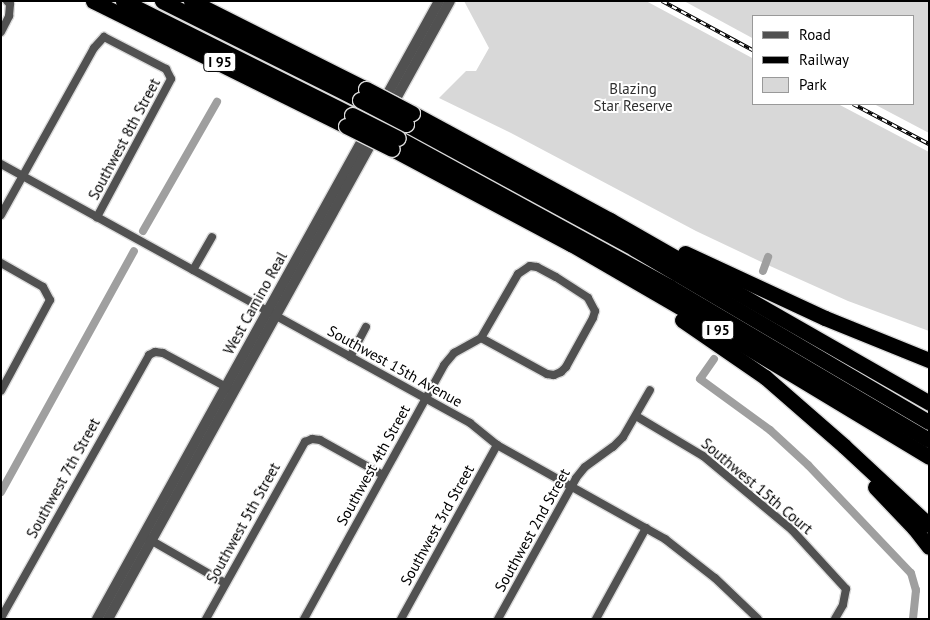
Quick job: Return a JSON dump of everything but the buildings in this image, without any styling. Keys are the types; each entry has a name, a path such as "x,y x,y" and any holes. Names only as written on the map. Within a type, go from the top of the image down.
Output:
{"highway":[{"name":"I 95","path":"93,1 349,120 395,144 502,209 562,240 669,301 929,457"},
{"path":"123,1 349,120"},
{"path":"162,1 363,95 642,238 929,403"},
{"path":"191,1 363,95"},
{"path":"409,118 929,422"},
{"path":"395,144 670,287 929,440"},
{"path":"502,209 736,355 765,377 819,424 929,525"},
{"path":"642,238 692,255 825,318 929,360"},
{"path":"819,424 836,447 929,546"}],"street":[{"path":"1,32 9,16 8,3"},
{"name":"West Camino Real","path":"97,619 147,538 442,3"},
{"name":"Southwest 8th Street","path":"23,176 94,48 104,37 166,69 169,74 170,84 97,217"},
{"name":"Southwest 15th Avenue","path":"1,164 470,423 497,445 646,528 682,551 733,594 758,619"},
{"path":"1,215 23,176"},
{"path":"193,270 212,237"},
{"path":"1,263 43,287 49,296 48,307 1,391"},
{"path":"530,266 538,267 588,298 595,311 566,367 554,375 547,374 481,338 518,274 530,266"},
{"path":"350,357 366,327"},
{"name":"Southwest 4th Street","path":"304,619 448,359 481,338"},
{"name":"Southwest 7th Street","path":"1,618 144,360 152,354 163,353 230,389"},
{"name":"Southwest 2nd Street","path":"498,619 585,467 618,442 636,416 650,390"},
{"name":"Southwest 15th Court","path":"636,416 695,450 774,514 842,582 846,593 835,619"},
{"name":"Southwest 5th Street","path":"206,619 305,442 312,439 320,440 383,474"},
{"name":"Southwest 3rd Street","path":"401,619 497,445"},
{"path":"596,619 646,528"},
{"name":"West Camino Real","path":"108,619 147,538"},
{"path":"147,538 226,583"}],"green space":[{"name":"Blazing Star Reserve","path":"464,1 646,1 752,58 752,105 840,105 929,152 929,331 848,301 696,231 511,133 439,98 466,71 476,71 489,48"},
{"path":"684,1 929,1 929,133 876,105 915,105 915,15 752,15 752,38"}],"waterway":[{"path":"143,231 217,102"},
{"path":"1,492 134,251"},
{"path":"763,271 768,257"},
{"path":"714,359 700,379 770,430 808,465 911,573 916,590 913,619"}],"railway":[{"path":"662,1 752,50"},
{"path":"855,105 929,144"}]}
